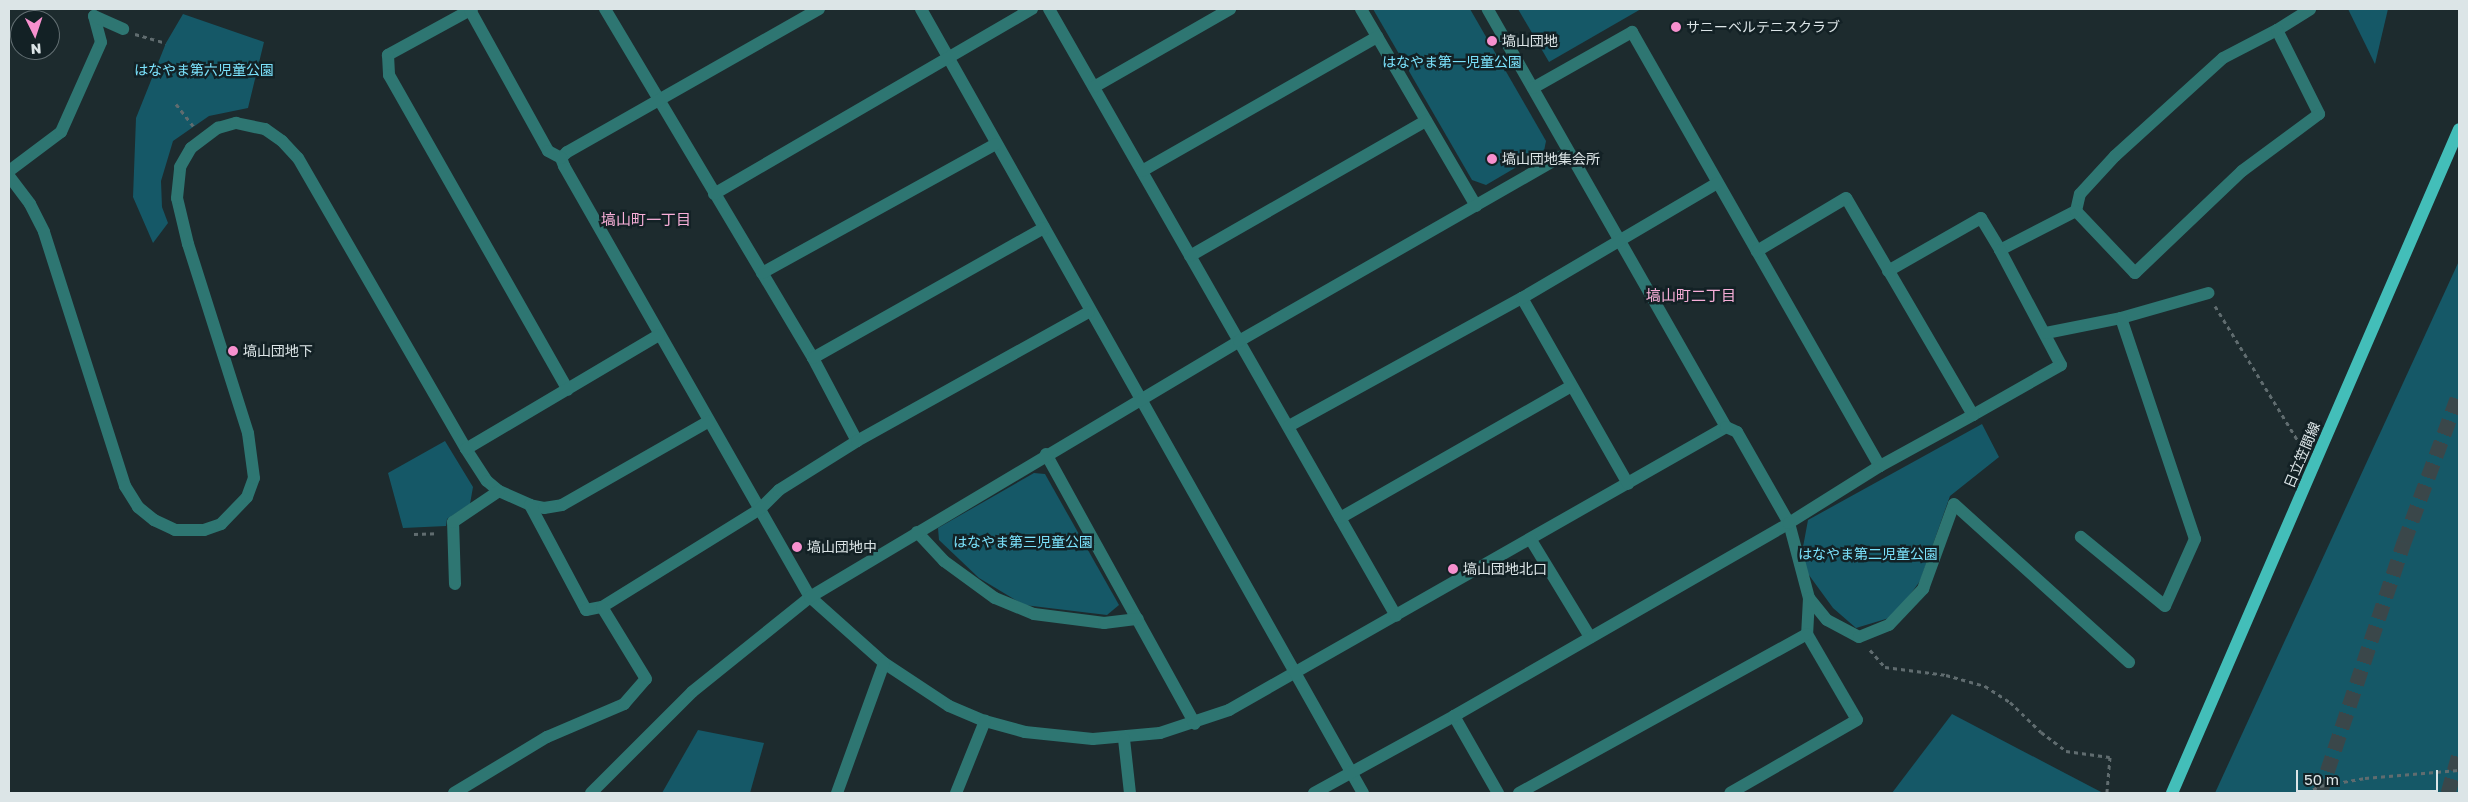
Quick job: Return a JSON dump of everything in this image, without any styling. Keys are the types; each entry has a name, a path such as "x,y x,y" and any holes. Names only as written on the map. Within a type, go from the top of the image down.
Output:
{"main road":[{"name":"日立笠間線","path":"2172,793 2459,129"}],"street":[{"path":"605,9 714,194 814,358 857,441"},
{"path":"561,158 567,152 658,99 819,9"},
{"path":"921,9 1089,312 1363,793"},
{"path":"714,194 948,56 1032,9"},
{"path":"1048,9 1289,426 1396,616"},
{"path":"1094,87 1230,9"},
{"path":"1361,9 1476,206"},
{"path":"1488,9 1726,427 1737,432 1789,523 1809,598 1807,634 1856,720 1750,788 1730,793"},
{"path":"2000,250 2076,211 2080,194 2115,156 2223,58 2277,30 2310,9"},
{"path":"568,390 389,75 388,55 471,10 548,151 561,158 659,335 810,597 884,663 949,706 985,721 1060,737 1124,738 1195,724 1229,710 1296,673 1726,427"},
{"path":"9,171 61,132 101,42 94,16 123,29"},
{"path":"2076,211 2135,273 2242,170 2319,114 2277,30"},
{"path":"1533,88 1632,32 1880,466"},
{"path":"1142,171 1377,37"},
{"path":"1190,256 1426,121"},
{"path":"9,176 30,204 44,232 125,486 138,507 154,520 175,530 204,530 221,524 232,515 247,497 254,478 248,432 188,244 177,198 180,166 191,148 218,128 236,123 250,124 265,129 282,141 298,158 466,449 488,481 499,491 530,505 562,505 582,496 709,421"},
{"path":"762,274 996,144"},
{"path":"591,793 692,692 810,597 1046,454 1569,152"},
{"path":"1289,426 1522,298 1717,183"},
{"path":"1757,251 1846,198 1973,415"},
{"path":"1314,793 1352,774 1454,716 1789,523 1880,466 2061,365 2046,333 1981,218 1888,271"},
{"path":"814,358 1044,228"},
{"path":"2046,333 2121,318 2208,293"},
{"path":"1522,298 1628,484"},
{"path":"530,505 586,610 602,607 760,509 779,490 857,441 1089,312"},
{"path":"2081,537 2165,606 2195,539 2121,318"},
{"path":"466,449 659,335"},
{"path":"1340,518 1571,386"},
{"path":"1046,454 1195,724"},
{"path":"455,584 453,522 499,491"},
{"path":"1809,598 1827,620 1860,637 1889,624 1923,589 1954,504 2129,662"},
{"path":"917,532 944,560 995,598 1034,614 1104,623 1138,619"},
{"path":"1530,540 1590,637"},
{"path":"454,793 547,737 624,704 646,679 602,607"},
{"path":"1519,793 1807,634"},
{"path":"837,793 884,663"},
{"path":"1454,716 1498,793"},
{"path":"956,793 985,721"},
{"path":"1124,738 1130,793"}],"path":[{"path":"123,29 166,44"},
{"path":"176,104 204,138"},
{"path":"2208,293 2301,446"},
{"path":"414,534 453,532"},
{"path":"1860,637 1884,667 1946,675 1985,686 2010,702 2041,732 2066,751 2110,757 2108,793"},
{"path":"2306,793 2320,786 2365,778 2459,770"}],"green space":[{"name":"はなやま第一児童公園","path":"1373,9 1470,9 1546,141 1544,151 1486,185 1472,180"},
{"path":"1518,9 1641,9 1549,62"},
{"path":"2348,9 2388,9 2375,64"},
{"name":"はなやま第六児童公園","path":"183,14 264,42 248,108 209,116 173,141 161,181 162,207 168,223 153,243 133,197 136,118 166,43"},
{"path":"2459,261 2459,793 2215,793"},
{"name":"はなやま第二児童公園","path":"1982,424 1999,457 1950,496 1920,581 1907,599 1889,618 1856,628 1833,608 1806,571 1803,547 1808,520"},
{"path":"445,441 473,487 470,504 447,519 446,526 403,528 388,473"},
{"name":"はなやま第三児童公園","path":"1034,473 1045,474 1119,605 1107,615 1024,605 979,578 939,540 938,528"},
{"path":"1952,714 2103,793 1892,793"},
{"path":"698,730 764,743 750,793 662,793"}],"tunnel":[{"path":"2320,793 2404,542 2459,393"},
{"path":"2448,793 2459,754"}],"place":[{"name":"サニーベルテニスクラブ","path":"1676,27"},
{"name":"塙山団地","path":"1492,41"},
{"name":"塙山団地集会所","path":"1492,159"},
{"name":"塙山団地下","path":"233,351"},
{"name":"塙山団地中","path":"797,547"},
{"name":"塙山団地北口","path":"1453,569"}],"district":[{"name":"塙山町一丁目","path":"646,220"},
{"name":"塙山町二丁目","path":"1691,296"}]}
